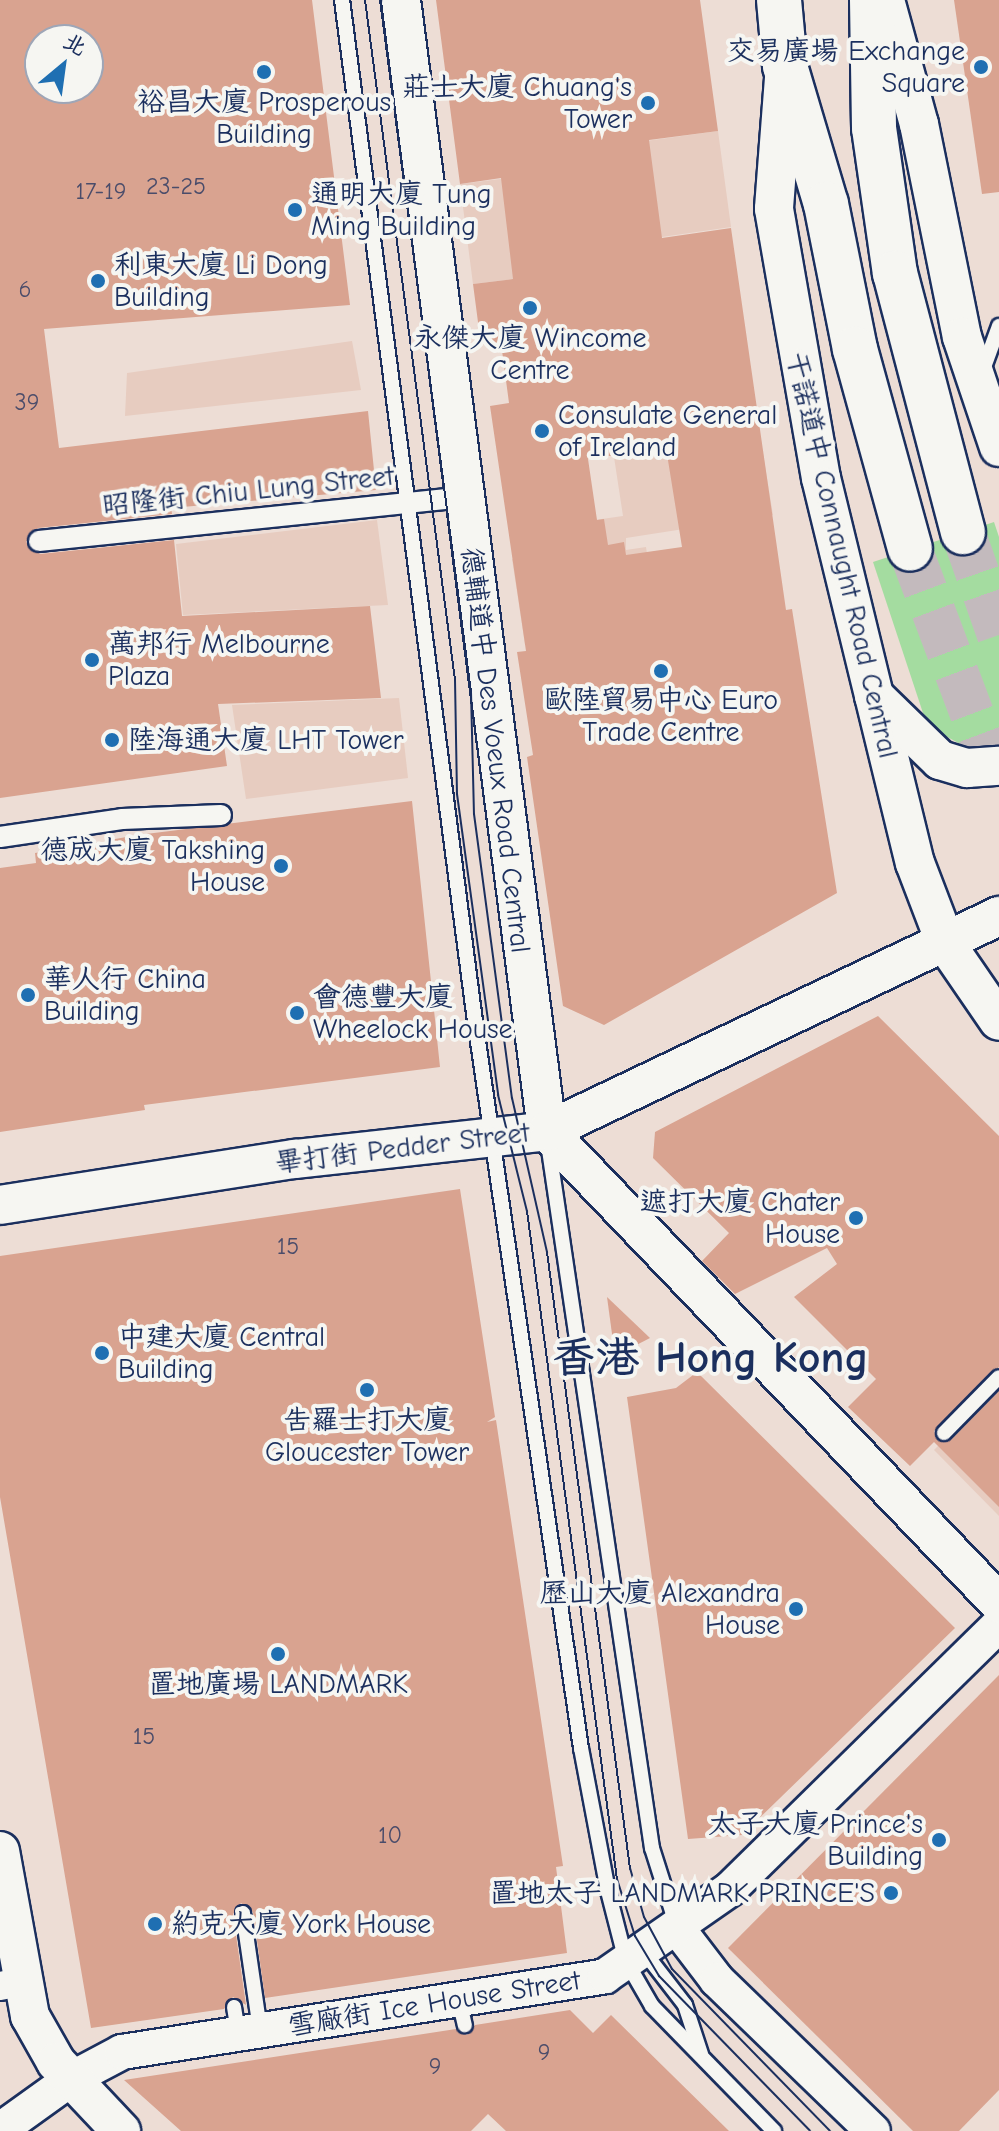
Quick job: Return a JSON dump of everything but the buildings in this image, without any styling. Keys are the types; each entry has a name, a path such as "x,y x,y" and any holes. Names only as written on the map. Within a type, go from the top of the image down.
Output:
{"main road":[{"name":"德輔道中 Des Voeux Road Central","path":"401,0 547,1131"},
{"name":"干諾道中 Connaught Road Central","path":"779,0 785,66 774,209 821,478 915,863 946,944 999,1021"},
{"path":"872,0 874,128 895,273 963,532"},
{"path":"885,0 979,399 999,447"},
{"name":"干諾道中 Connaught Road Central","path":"785,66 826,204 855,349 910,549"},
{"path":"874,695 940,760 967,768 999,766"},
{"name":"畢打街 Pedder Street","path":"0,1205 547,1131 846,984 946,944 999,916"},
{"path":"547,1131 999,1603"},
{"path":"0,1851 10,1984 42,2041 71,2079 121,2131"}],"street":[{"name":"昭隆街 Chiu Lung Street","path":"39,541 464,497"},
{"path":"0,837 122,819 221,815"},
{"name":"雪廠街 Ice House Street","path":"0,2130 71,2079 122,2052 244,2024 462,2012 582,1981 630,1948 678,1929 730,1889 999,1625"},
{"name":"德輔道中 Des Voeux Road Central","path":"678,1929 717,1980 873,2131"}],"lane":[{"name":"德輔道中 Des Voeux Road Central","path":"342,0 406,503 581,1748 630,1948 652,2006 774,2131"},
{"path":"979,399 989,341 999,326"},
{"name":"德輔道中 Des Voeux Road Central","path":"547,1131 652,1848 678,1929"},
{"path":"944,1433 999,1377"},
{"path":"243,1913 244,2024"},
{"name":"德輔道中 Des Voeux Road Central","path":"630,1948 685,2005 703,2060"}],"shaded area":[{"path":"718,131 731,227 600,246 602,268 473,284 460,184 589,168 588,149"},
{"path":"352,341 361,390 125,416 127,373"},
{"path":"760,435 773,515 626,538 626,550 646,547 658,625 525,645 512,559 553,553 510,532 623,516 614,457"},
{"path":"377,520 388,605 183,615 176,544"},
{"path":"399,698 408,778 246,799 232,705"},
{"path":"999,1384 999,1516 934,1450"}],"green space":[{"path":"994,522 999,537 999,745 964,746 940,733 923,713 873,562"}],"tunnel":[{"path":"963,532 999,635"},
{"path":"910,549 999,786"}],"tram line":[{"path":"365,0 455,680 457,794 498,1095 527,1211 617,1879 635,1936 659,1976 810,2131"},
{"path":"380,0 471,692 474,814 512,1098 547,1252 630,1868 644,1917 672,1969 830,2131"}],"place":[{"name":"交易廣場 Exchange Square","path":"981,67"},
{"name":"裕昌大廈 Prosperous Building","path":"264,72"},
{"name":"莊士大廈 Chuang's Tower","path":"648,103"},
{"name":"通明大廈 Tung Ming Building","path":"295,210"},
{"name":"利東大廈 Li Dong Building","path":"98,281"},
{"name":"永傑大廈 Wincome Centre","path":"530,308"},
{"name":"Consulate General of Ireland","path":"542,431"},
{"name":"萬邦行 Melbourne Plaza","path":"92,660"},
{"name":"歐陸貿易中心 Euro Trade Centre","path":"661,671"},
{"name":"陸海通大廈 LHT Tower","path":"112,740"},
{"name":"德成大廈 Takshing House","path":"281,866"},
{"name":"華人行 China Building","path":"28,995"},
{"name":"會德豐大廈 Wheelock House","path":"297,1013"},
{"name":"遮打大廈 Chater House","path":"856,1218"},
{"name":"中建大廈 Central Building","path":"102,1353"},
{"name":"告羅士打大廈 Gloucester Tower","path":"367,1390"},
{"name":"歷山大廈 Alexandra House","path":"796,1609"},
{"name":"置地廣場 LANDMARK","path":"278,1654"},
{"name":"太子大廈 Prince's Building","path":"939,1840"},
{"name":"置地太子 LANDMARK PRINCE'S","path":"891,1893"},
{"name":"約克大廈 York House","path":"155,1924"}],"district":[{"name":"香港 Hong Kong","path":"710,1358"}]}
